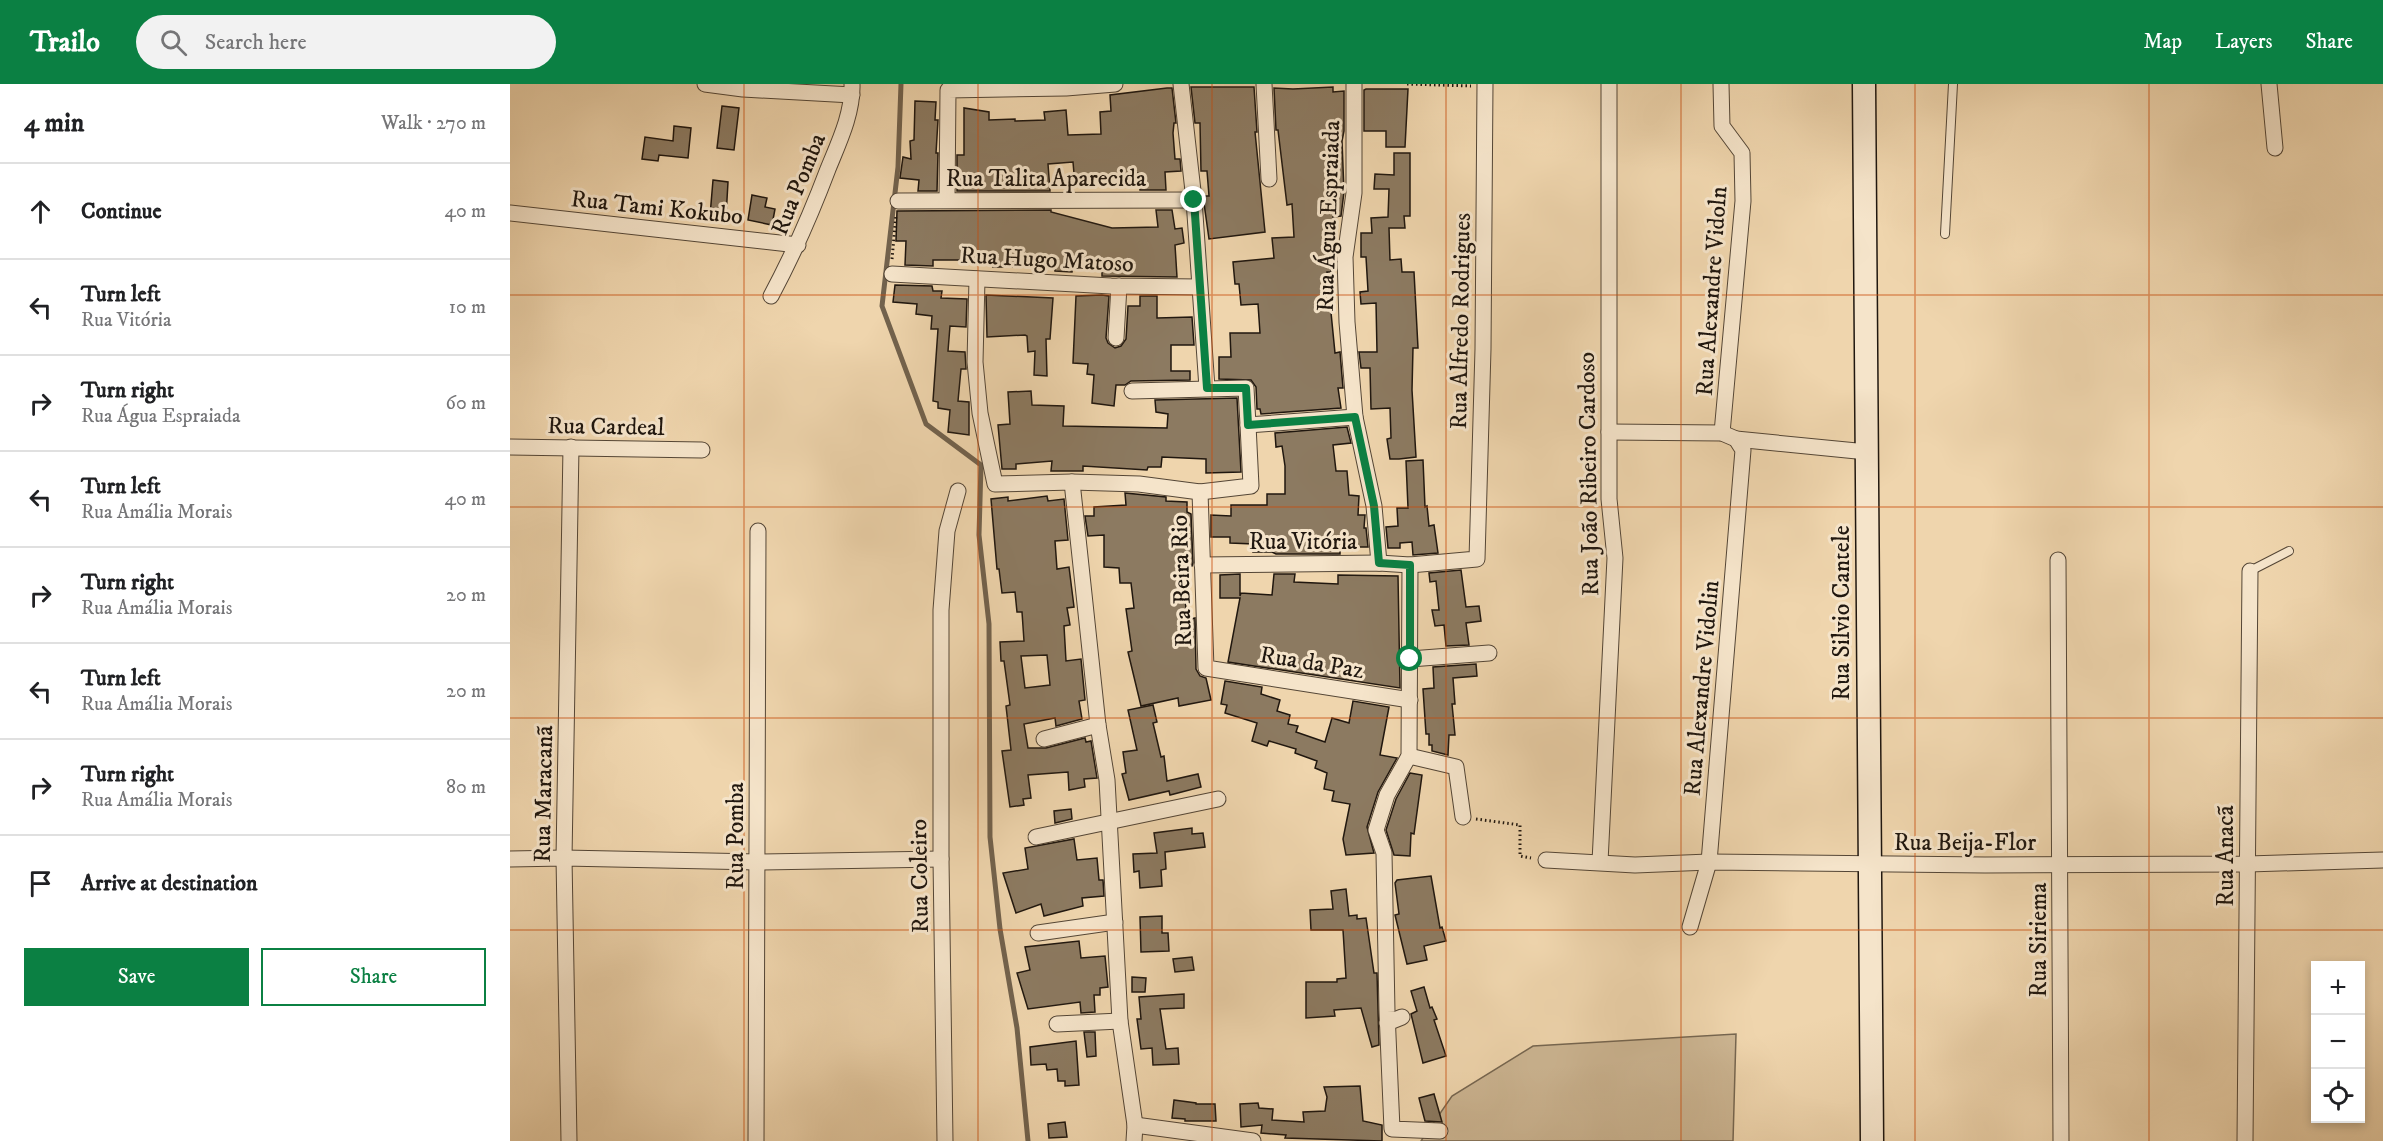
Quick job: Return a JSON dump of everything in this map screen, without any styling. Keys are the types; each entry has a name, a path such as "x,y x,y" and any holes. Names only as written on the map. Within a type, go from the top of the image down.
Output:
{"street":[{"path":"705,84 852,89"},
{"path":"946,200 948,90 974,87 1115,84"},
{"path":"1180,84 1194,200 1207,388"},
{"path":"1264,84 1269,179"},
{"name":"Rua Água Espraiada","path":"1354,84 1354,193 1345,257 1347,322 1355,417 1374,506 1379,563"},
{"name":"Rua João Ribeiro Cardoso","path":"1600,862 1615,558 1609,500 1608,84"},
{"name":"Rua Alexandre Vidoln","path":"1721,84 1722,126 1742,153 1743,201 1734,441"},
{"name":"Rua Silvio Cantele","path":"1864,84 1872,1141"},
{"path":"2269,84 2275,148"},
{"name":"Rua Alfredo Rodrigues","path":"1477,559 1484,349 1485,85"},
{"name":"Rua Pomba","path":"771,296 798,245 844,128 852,89"},
{"name":"Rua Talita Aparecida","path":"898,201 1194,200"},
{"name":"Rua Tami Kokubo","path":"510,213 798,245"},
{"name":"Rua Hugo Matoso","path":"892,274 1119,286 1199,287"},
{"path":"977,279 976,372 980,413 995,484 1072,482 1139,484 1200,492 1251,486 1246,388 1132,391"},
{"path":"1116,338 1119,286"},
{"path":"1248,425 1355,417"},
{"path":"1609,432 1867,452"},
{"name":"Rua Alexandre Vidolin","path":"1690,927 1709,862 1734,441"},
{"name":"Rua Cardeal","path":"510,447 702,450"},
{"name":"Rua Maracanã","path":"569,1141 564,858 571,447"},
{"path":"1072,482 1098,725 1107,780 1120,1021 1135,1125 1134,1141"},
{"name":"Rua Coleiro","path":"945,1141 941,858 941,610 947,531 958,491"},
{"name":"Rua Beira Rio","path":"1200,492 1206,668"},
{"name":"Rua Pomba","path":"756,1141 758,531"},
{"name":"Rua Vitória","path":"1202,565 1379,563 1410,565 1477,559"},
{"name":"Rua Siriema","path":"2058,560 2061,1141"},
{"path":"1410,565 1409,756 1387,795 1376,831 1384,853 1387,1023 1392,1129 1440,1131"},
{"name":"Rua Anacã","path":"2246,1141 2250,571"},
{"path":"1410,659 1489,653"},
{"name":"Rua da Paz","path":"1206,668 1410,700"},
{"path":"1044,739 1098,725"},
{"path":"1409,756 1456,767 1463,818"},
{"path":"1036,837 1218,799"},
{"path":"510,859 758,862 941,858"},
{"name":"Rua Beija-Flor","path":"1546,860 1635,865 1709,862 2248,864 2383,860"},
{"path":"1038,933 1115,922"},
{"path":"1387,1023 1402,1017"},
{"path":"1057,1024 1120,1021"},
{"path":"1135,1125 1253,1141"}],"lane":[{"path":"1945,234 1953,84"},
{"path":"2250,571 2289,550"}],"path":[{"path":"1407,84 1485,85"},
{"path":"892,274 892,244 898,201"},
{"path":"1463,818 1520,825 1520,856 1546,860"}],"shaded area":[{"path":"1736,1034 1733,1141 1421,1141 1452,1096 1533,1046"}],"building":[{"path":"1191,87 1254,87 1257,132 1255,132 1265,232 1209,239 1203,196 1209,196 1207,171 1201,171 1200,123 1195,123"},
{"path":"1333,87 1333,92 1344,91 1342,141 1344,192 1341,216 1333,217 1335,251 1330,251 1331,272 1327,272 1335,353 1340,352 1343,388 1338,388 1341,408 1261,414 1260,409 1257,409 1256,387 1251,380 1219,379 1219,357 1231,357 1230,333 1260,333 1258,304 1241,305 1239,284 1235,284 1233,262 1274,258 1272,238 1294,237 1292,204 1287,205 1278,130 1276,130 1274,88"},
{"path":"1172,88 1176,123 1174,123 1173,133 1175,159 1180,159 1181,171 1165,172 1166,190 1140,190 1139,173 1107,175 1108,185 1075,185 1073,162 1048,164 1050,191 957,191 957,155 964,155 964,108 989,112 989,120 1015,119 1015,121 1045,120 1044,112 1066,110 1068,135 1101,134 1100,112 1111,111 1110,95"},
{"path":"1408,89 1405,147 1386,147 1386,131 1364,131 1364,90"},
{"path":"915,101 936,102 937,191 918,191 919,180 900,178 903,157 911,159 910,141 914,140"},
{"path":"722,106 739,108 734,150 717,148"},
{"path":"674,126 691,128 688,158 659,155 658,161 642,159 645,137 673,141"},
{"path":"1394,153 1410,153 1410,216 1404,216 1405,228 1389,228 1390,260 1401,259 1402,272 1414,272 1418,348 1413,348 1412,390 1416,457 1399,459 1390,459 1387,439 1391,438 1390,408 1371,409 1370,368 1361,368 1359,352 1377,352 1376,303 1361,304 1360,292 1368,291 1366,257 1361,257 1361,233 1372,233 1371,218 1388,217 1389,189 1374,189 1375,174 1394,175"},
{"path":"713,180 728,182 726,217 710,216"},
{"path":"752,195 767,198 765,207 775,209 772,225 748,220"},
{"path":"1051,210 1051,212 1112,228 1158,227 1156,210 1172,210 1175,229 1182,228 1184,243 1175,245 1177,277 1102,276 1102,269 1073,265 1072,272 1055,271 1055,267 993,267 993,264 968,263 968,260 933,260 933,266 905,265 906,241 896,241 897,211"},
{"path":"895,285 932,286 933,291 942,291 941,298 967,299 966,327 950,326 948,351 965,352 966,369 961,369 958,401 969,402 969,435 948,432 950,410 938,408 938,402 933,401 938,329 931,329 932,316 916,314 917,304 893,302"},
{"path":"986,295 1053,298 1050,339 1046,339 1047,376 1034,375 1035,351 1028,352 1027,336 987,337"},
{"path":"1076,296 1109,296 1106,338 1108,343 1115,348 1121,346 1126,339 1128,306 1140,306 1140,296 1157,296 1157,318 1192,317 1194,345 1171,345 1171,371 1190,371 1190,380 1131,381 1125,385 1116,385 1114,406 1092,403 1094,375 1087,374 1088,364 1073,363"},
{"path":"1031,391 1032,405 1064,406 1063,426 1167,428 1168,414 1156,412 1155,400 1237,398 1241,472 1206,473 1206,459 1162,457 1161,467 1148,467 1147,470 1083,466 1083,471 1051,471 1052,461 1016,464 1016,469 1002,469 998,425 1010,424 1008,392"},
{"path":"1347,427 1351,443 1333,445 1336,471 1347,471 1349,495 1359,496 1358,515 1365,515 1364,528 1366,528 1368,547 1340,547 1340,554 1276,554 1253,552 1254,544 1230,543 1230,537 1211,537 1211,515 1231,516 1231,505 1267,505 1267,494 1285,494 1282,446 1276,447 1275,433"},
{"path":"1423,460 1425,507 1427,506 1429,526 1434,525 1438,553 1413,555 1412,542 1400,543 1400,548 1388,548 1386,527 1398,526 1397,508 1408,508 1406,461"},
{"path":"1125,493 1166,497 1166,501 1187,502 1187,512 1191,514 1193,563 1192,566 1186,567 1187,575 1183,576 1187,620 1195,618 1196,669 1200,676 1206,678 1211,700 1179,706 1178,698 1141,706 1128,652 1132,651 1126,609 1134,608 1131,583 1120,583 1119,568 1104,567 1104,535 1088,536 1085,516 1094,516 1094,507 1126,505"},
{"path":"1047,496 1048,501 1064,499 1068,540 1055,541 1057,569 1069,567 1074,607 1067,608 1070,625 1064,626 1066,661 1081,659 1085,700 1079,701 1082,719 1056,726 1055,718 1024,724 1028,748 1046,748 1085,738 1086,742 1091,741 1097,778 1084,779 1085,787 1069,790 1068,772 1028,775 1031,798 1023,799 1024,805 1010,807 1002,751 1011,750 1006,706 1010,705 1004,661 1001,661 1000,642 1024,641 1022,612 1017,612 1015,592 1002,593 999,569 997,569 991,499 1008,497 1008,501","holes":["1047,655 1050,685 1025,688 1021,656"]},
{"path":"1461,570 1466,607 1479,606 1481,621 1466,623 1469,645 1446,646 1444,625 1435,626 1432,610 1439,610 1436,581 1430,582 1429,573"},
{"path":"1240,574 1240,596 1241,593 1272,595 1274,574 1295,574 1294,582 1338,584 1338,575 1398,576 1400,688 1228,662 1240,598 1220,598 1220,575"},
{"path":"1476,664 1477,676 1453,678 1455,704 1452,704 1455,735 1449,735 1448,755 1432,751 1432,745 1429,745 1429,734 1426,734 1423,689 1434,688 1433,667"},
{"path":"1225,681 1262,687 1261,694 1280,700 1277,711 1290,715 1288,724 1298,726 1296,732 1325,742 1332,718 1349,723 1353,701 1389,707 1380,755 1397,758 1378,792 1367,827 1374,853 1346,855 1343,839 1350,804 1332,801 1334,791 1324,789 1327,773 1315,768 1317,761 1295,753 1296,749 1269,741 1267,746 1252,741 1257,723 1225,713 1227,705 1221,704"},
{"path":"1153,705 1157,722 1153,723 1161,757 1164,756 1167,781 1198,774 1201,787 1170,795 1169,791 1129,800 1122,774 1126,773 1123,752 1137,750 1128,710"},
{"path":"1410,773 1422,775 1414,834 1411,833 1410,856 1394,855 1386,830 1396,799"},
{"path":"1071,809 1072,819 1055,823 1054,811"},
{"path":"1192,828 1192,834 1203,833 1205,847 1165,852 1166,869 1161,870 1162,886 1140,888 1139,871 1134,872 1133,854 1157,853 1154,833"},
{"path":"1074,839 1077,860 1097,858 1099,880 1103,880 1104,896 1082,898 1083,906 1044,916 1041,904 1016,913 1003,873 1028,869 1025,848"},
{"path":"1431,876 1440,928 1442,927 1446,941 1424,946 1427,960 1407,964 1395,915 1399,914 1395,883 1397,880"},
{"path":"1346,889 1349,916 1357,915 1357,919 1366,918 1374,973 1377,973 1379,1045 1372,1047 1361,1008 1334,1010 1335,1016 1306,1018 1306,982 1337,982 1337,979 1346,978 1343,930 1311,930 1310,910 1333,909 1331,891"},
{"path":"1162,916 1162,933 1168,933 1169,951 1141,952 1140,917"},
{"path":"1079,941 1081,958 1105,956 1108,987 1100,988 1100,995 1094,995 1095,1012 1081,1013 1080,1002 1028,1009 1017,973 1030,970 1025,947"},
{"path":"1192,957 1194,970 1175,972 1173,959"},
{"path":"1132,977 1146,978 1145,992 1132,992"},
{"path":"1424,987 1430,1008 1432,1007 1437,1019 1434,1020 1446,1056 1423,1063 1411,1014 1417,1011 1411,991"},
{"path":"1184,994 1184,1008 1160,1009 1166,1049 1178,1048 1179,1064 1153,1065 1152,1048 1141,1049 1137,1019 1141,1019 1139,997"},
{"path":"1084,1032 1095,1032 1096,1056 1087,1057"},
{"path":"1076,1041 1079,1085 1065,1086 1065,1081 1058,1081 1057,1069 1047,1070 1046,1064 1031,1065 1030,1047"},
{"path":"1360,1086 1363,1121 1382,1125 1382,1141 1285,1138 1286,1135 1261,1133 1262,1125 1241,1127 1240,1104 1258,1103 1259,1108 1273,1109 1272,1120 1304,1122 1303,1112 1325,1111 1327,1097 1324,1087"},
{"path":"1434,1094 1442,1122 1425,1121 1419,1098"},
{"path":"1174,1100 1196,1104 1215,1104 1216,1121 1185,1121 1185,1119 1172,1118"},
{"path":"1065,1122 1067,1137 1049,1138 1048,1124"}],"waterway":[{"path":"901,84 898,167 882,306 926,424 981,465 979,535 989,624 990,837 1000,929 1017,1028 1028,1141"}],"route":[{"path":"1194,200 1207,388 1246,388 1248,425 1355,417 1374,506 1379,563 1410,565 1410,659"}]}
